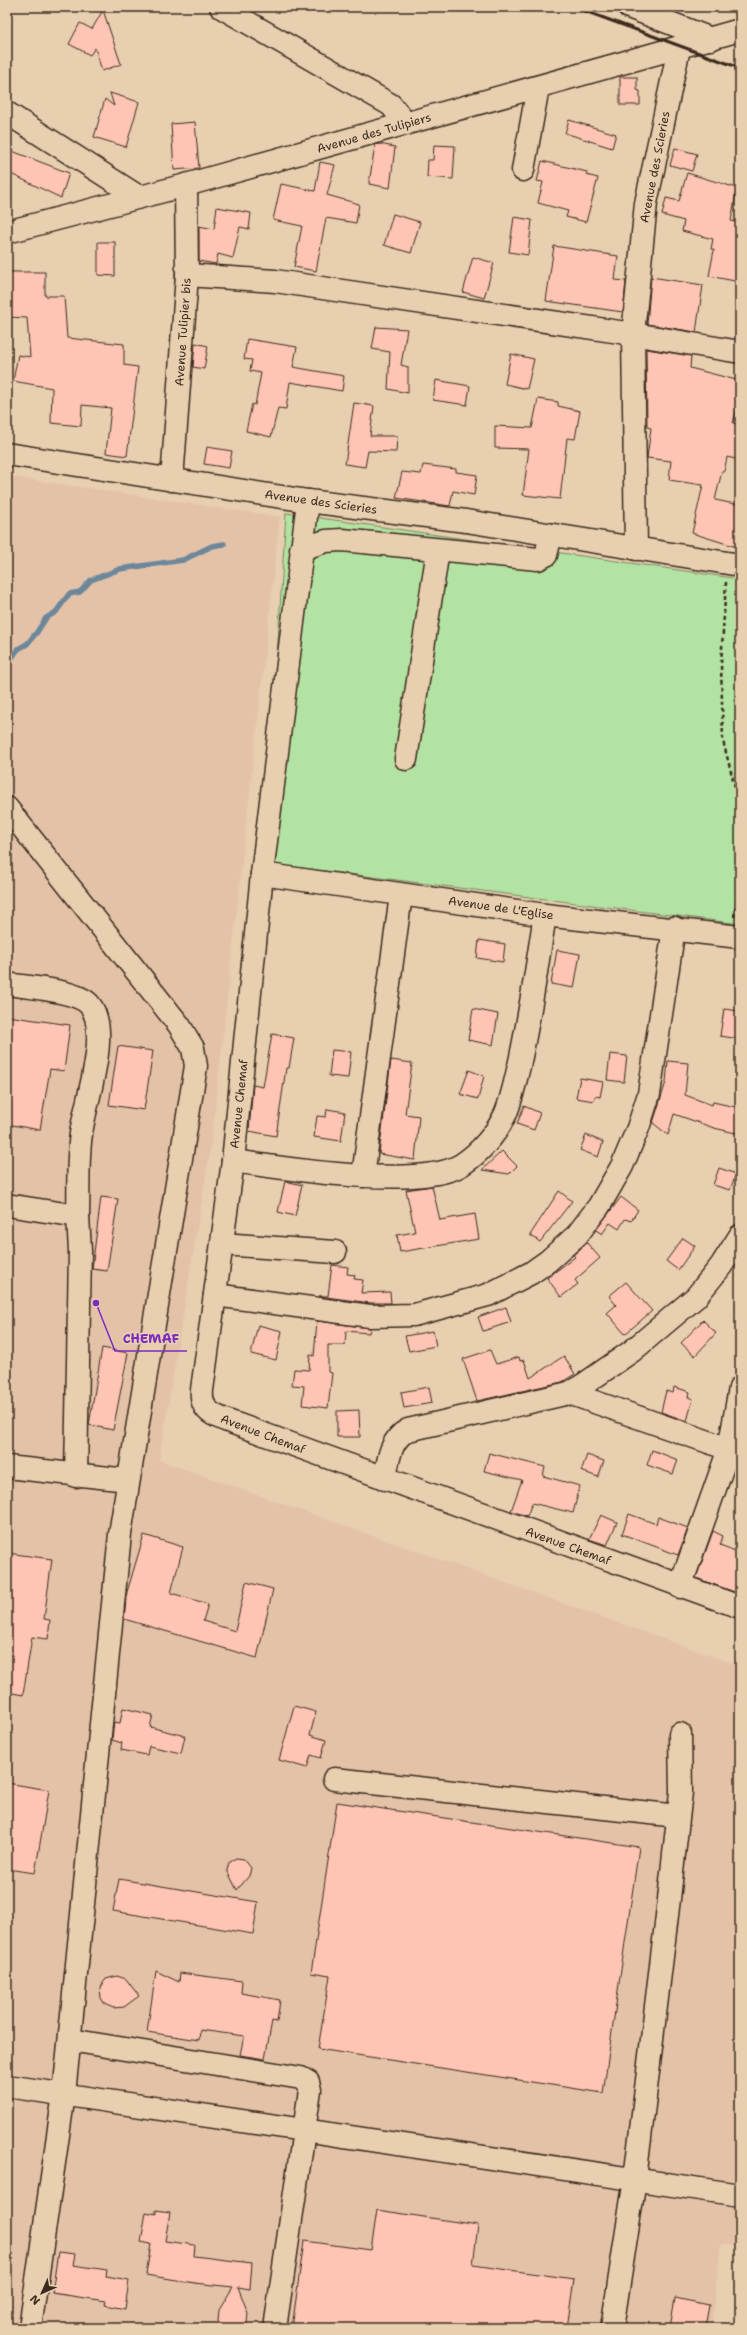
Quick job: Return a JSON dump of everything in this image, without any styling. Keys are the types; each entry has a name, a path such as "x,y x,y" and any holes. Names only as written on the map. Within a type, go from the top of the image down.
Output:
{"street":[{"path":"220,7 391,106 406,124"},
{"path":"629,7 711,39"},
{"name":"Avenue des Tulipiers","path":"7,232 186,185 740,30"},
{"name":"Avenue des Scieries","path":"636,549 634,334 646,203 679,48"},
{"path":"523,170 538,87"},
{"path":"7,113 139,197"},
{"name":"Avenue Tulipier bis","path":"172,480 187,275 186,185"},
{"path":"187,275 275,280 634,334 740,352"},
{"name":"Avenue des Scieries","path":"7,454 308,501 466,521 734,564"},
{"name":"Avenue Chemaf","path":"308,501 262,874 234,1161 201,1396 206,1409 225,1420 740,1607"},
{"path":"301,549 326,541 342,540 538,559 546,555 551,535"},
{"path":"406,759 438,550"},
{"path":"7,808 179,1025 193,1048 196,1066 120,1534 64,2094 30,2328"},
{"name":"Avenue de L'Eglise","path":"262,874 401,896 736,936"},
{"path":"363,1176 401,896"},
{"path":"234,1161 363,1176 386,1177 445,1171 460,1165 476,1153 498,1127 506,1112 513,1091 525,1041 545,914"},
{"path":"215,1295 370,1316 414,1315 488,1295 531,1273 548,1261 577,1235 599,1206 622,1166 638,1128 649,1094 674,928"},
{"path":"7,984 78,997 88,1003 96,1014 98,1030 96,1058 80,1135 78,1216 80,1251 76,1476"},
{"path":"7,1205 78,1216"},
{"path":"385,1479 390,1454 396,1440 408,1430 569,1393 607,1370 696,1297 721,1266 740,1236"},
{"path":"222,1244 335,1252"},
{"path":"680,1586 735,1451 740,1388"},
{"path":"569,1393 735,1451"},
{"path":"7,1467 76,1476 128,1480"},
{"path":"612,2328 635,2179 681,1792 680,1734"},
{"path":"334,1779 678,1816"},
{"path":"70,2040 302,2078 308,2082 310,2090 275,2328"},
{"path":"7,2086 740,2195"}],"path":[{"path":"734,564 720,664 723,741 737,795 740,823"},
{"path":"736,936 740,880"}],"shaded area":[{"path":"7,476 280,517 211,1145 159,1460 740,1666 740,2247 721,2244 711,2328 7,2328"}],"green space":[{"path":"286,513 740,579 740,924 264,863"}],"building":[{"path":"103,10 121,64 102,71 95,48 90,55 69,44 80,23 92,29"},
{"path":"620,77 637,77 637,90 640,91 640,105 620,105"},
{"path":"110,93 139,102 126,147 94,137 105,99 114,106"},
{"path":"569,120 616,134 612,148 565,133"},
{"path":"195,122 199,168 174,170 171,124"},
{"path":"379,144 395,147 390,188 369,184 375,145"},
{"path":"434,145 455,146 453,179 427,177 428,160 433,160"},
{"path":"675,148 697,154 692,171 670,165"},
{"path":"12,151 69,173 61,198 7,172 7,161"},
{"path":"542,161 587,172 586,175 598,178 586,222 566,217 568,211 538,203 543,182 537,181"},
{"path":"320,162 335,165 327,195 359,204 356,223 326,218 316,271 294,267 302,226 273,220 281,184 315,191"},
{"path":"687,173 737,188 731,221 740,223 740,282 709,276 714,250 711,249 713,239 682,231 684,221 662,215 666,198 679,201"},
{"path":"217,207 251,213 249,229 240,227 233,258 218,254 216,264 199,261 199,226 214,229"},
{"path":"393,214 420,222 411,253 384,245"},
{"path":"514,217 532,220 528,255 509,252"},
{"path":"98,242 115,242 115,276 98,275"},
{"path":"554,246 618,256 615,280 626,281 623,312 546,301"},
{"path":"473,257 494,263 484,298 463,292"},
{"path":"7,272 45,272 45,296 64,296 67,338 124,344 124,365 138,367 127,456 106,453 111,408 82,405 81,426 51,423 52,388 13,381 18,355 30,357 27,318 7,317"},
{"path":"651,277 703,285 696,332 647,324"},
{"path":"376,327 407,329 401,365 408,367 408,393 388,389 390,352 372,349"},
{"path":"247,339 297,347 293,367 344,376 342,391 290,382 286,409 278,408 271,437 246,431 252,404 255,405 261,373 250,371 252,360 244,359"},
{"path":"195,343 208,346 204,369 193,367"},
{"path":"646,349 691,356 690,368 740,381 740,397 733,423 740,425 740,460 727,457 715,500 740,505 740,548 692,533 703,485 669,480 671,461 647,458 651,428 647,427"},
{"path":"511,354 534,359 527,389 505,384"},
{"path":"436,380 470,386 467,405 433,400"},
{"path":"538,399 558,402 558,406 580,411 575,439 567,438 560,499 523,495 529,449 495,448 495,426 532,428"},
{"path":"354,403 374,406 370,436 397,436 396,452 368,451 365,467 345,464"},
{"path":"207,447 232,451 229,468 204,464"},
{"path":"423,465 456,469 456,472 477,475 474,495 453,491 450,506 396,498 402,472 421,474"},
{"path":"479,940 505,944 503,962 477,958"},
{"path":"557,950 580,954 574,988 551,984"},
{"path":"473,1009 498,1014 493,1045 468,1040"},
{"path":"724,1009 740,1011 740,1039 720,1036"},
{"path":"7,1016 70,1025 64,1071 50,1069 40,1130 7,1124"},
{"path":"272,1034 294,1038 289,1068 286,1068 276,1136 249,1131 253,1085 263,1087"},
{"path":"118,1046 153,1051 144,1110 109,1105"},
{"path":"332,1050 351,1052 348,1078 329,1076"},
{"path":"610,1054 627,1056 624,1082 607,1080"},
{"path":"391,1060 412,1063 405,1114 419,1116 415,1160 379,1154"},
{"path":"668,1061 688,1063 685,1095 712,1105 713,1102 740,1108 740,1134 714,1128 674,1114 668,1135 653,1123 666,1082"},
{"path":"469,1070 484,1076 478,1099 460,1094"},
{"path":"580,1078 603,1082 600,1097 595,1096 594,1101 576,1098"},
{"path":"524,1106 540,1113 534,1130 517,1124"},
{"path":"327,1109 345,1112 341,1141 314,1137 317,1116 326,1117"},
{"path":"586,1135 603,1142 598,1157 580,1150"},
{"path":"502,1151 517,1166 509,1174 482,1170"},
{"path":"719,1168 736,1174 730,1190 713,1185"},
{"path":"285,1181 302,1185 295,1216 278,1212"},
{"path":"432,1186 440,1220 475,1214 479,1239 400,1252 397,1235 415,1232 406,1190"},
{"path":"559,1191 572,1201 540,1242 530,1235"},
{"path":"101,1197 118,1199 107,1271 92,1269"},
{"path":"621,1197 638,1210 631,1221 625,1219 619,1229 610,1223 602,1234 596,1230"},
{"path":"683,1238 695,1246 678,1270 666,1261"},
{"path":"587,1243 600,1258 575,1280 578,1284 561,1297 547,1278 575,1257 573,1255"},
{"path":"332,1265 348,1267 347,1274 355,1275 354,1279 363,1280 361,1293 390,1292 391,1303 371,1303 319,1296 328,1296"},
{"path":"626,1282 652,1311 625,1334 607,1313 616,1305 609,1296"},
{"path":"506,1307 511,1322 483,1331 478,1317"},
{"path":"703,1320 716,1333 695,1356 681,1343"},
{"path":"317,1321 370,1328 369,1333 346,1331 345,1345 328,1345 328,1372 332,1373 328,1408 302,1405 304,1386 292,1385 294,1369 309,1370 310,1355 314,1356"},
{"path":"258,1325 282,1331 276,1360 251,1354"},
{"path":"433,1331 436,1346 409,1351 405,1336"},
{"path":"102,1348 128,1353 113,1430 89,1425"},
{"path":"490,1350 496,1364 519,1357 520,1361 524,1360 530,1378 564,1356 575,1374 562,1382 477,1401 463,1359"},
{"path":"429,1387 432,1403 404,1408 401,1392"},
{"path":"674,1387 690,1392 688,1397 693,1399 687,1421 661,1412 666,1391 673,1393"},
{"path":"359,1410 360,1437 337,1437 337,1411"},
{"path":"652,1450 678,1460 673,1474 647,1465"},
{"path":"489,1453 545,1467 543,1476 580,1486 573,1513 532,1503 527,1516 511,1511 522,1480 484,1471"},
{"path":"587,1455 604,1461 598,1477 581,1471"},
{"path":"629,1514 656,1524 658,1517 688,1528 678,1555 622,1534"},
{"path":"601,1515 617,1522 607,1545 589,1539"},
{"path":"713,1531 723,1536 720,1545 740,1553 740,1594 696,1578"},
{"path":"144,1535 183,1547 171,1593 208,1604 203,1621 235,1631 246,1582 273,1589 257,1658 124,1619 127,1592"},
{"path":"7,1553 52,1559 44,1619 50,1620 48,1639 32,1637 23,1695 7,1692"},
{"path":"294,1706 316,1712 310,1735 326,1740 321,1758 311,1755 307,1768 279,1760"},
{"path":"123,1708 153,1715 150,1727 185,1736 181,1753 149,1746 147,1755 121,1750 122,1743 112,1740 114,1722 120,1723"},
{"path":"7,1783 49,1790 35,1873 7,1869"},
{"path":"337,1802 639,1847 603,2093 318,2049 330,1976 311,1973"},
{"path":"236,1858 244,1859 251,1868 249,1876 237,1890 227,1870 229,1862"},
{"path":"119,1879 258,1902 253,1934 113,1911"},
{"path":"156,1971 179,1982 180,1973 242,1981 241,1993 280,2000 277,2022 272,2021 265,2059 240,2055 244,2036 200,2030 199,2040 147,2032"},
{"path":"117,1976 126,1979 139,1996 124,2007 113,2008 104,2003 101,1998 100,1987 106,1979"},
{"path":"156,2210 170,2212 165,2241 195,2245 194,2256 252,2263 250,2289 238,2287 248,2313 247,2323 243,2328 224,2328 218,2320 219,2310 233,2287 195,2283 146,2275 151,2244 141,2242 146,2212 156,2214"},
{"path":"377,2210 478,2225 473,2265 574,2279 567,2328 292,2328 304,2241 371,2250"},
{"path":"58,2252 75,2254 73,2265 107,2270 106,2276 129,2280 125,2309 105,2305 106,2301 52,2293"},
{"path":"675,2298 709,2305 705,2328 670,2328"}],"waterway":[{"path":"7,664 18,649 27,644 46,618 56,612 69,594 80,592 91,580 120,569 183,560 212,546 224,544"}],"railway":[{"path":"574,7 740,68"}],"place":[{"name":"CHEMAF","path":"96,1303"}]}
